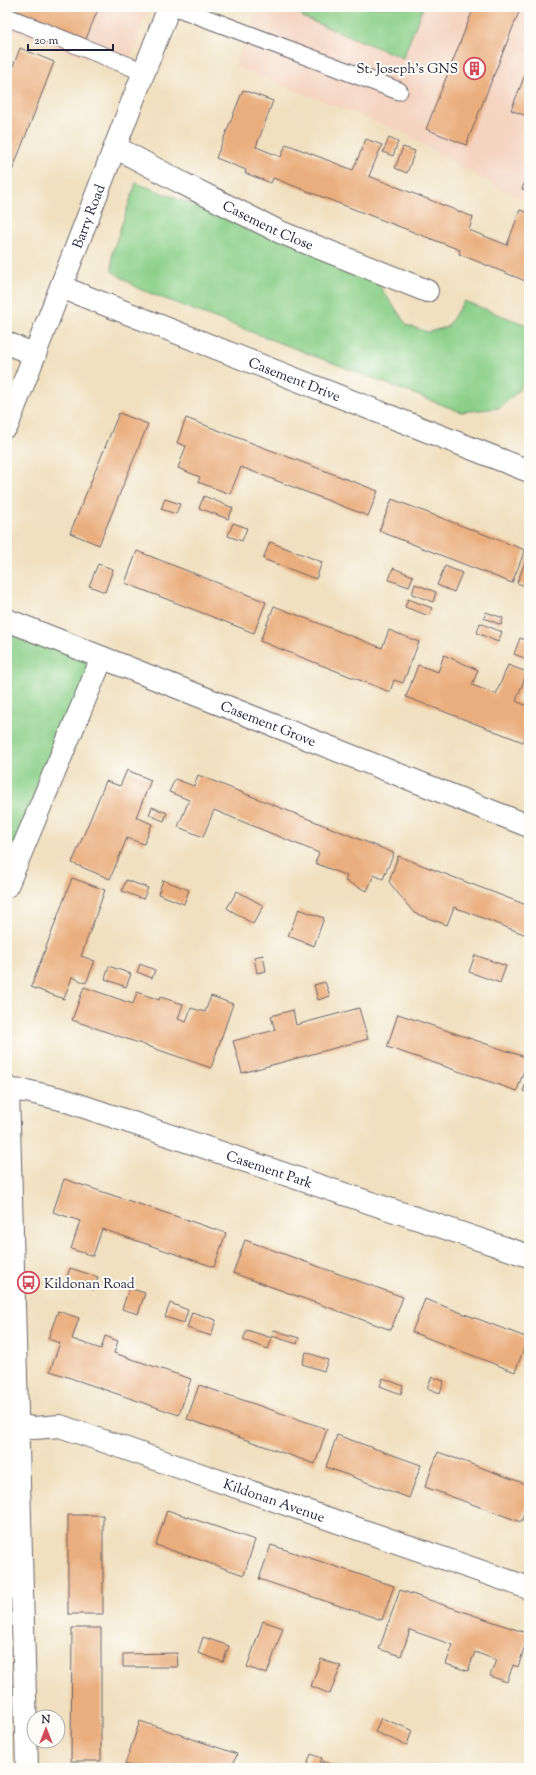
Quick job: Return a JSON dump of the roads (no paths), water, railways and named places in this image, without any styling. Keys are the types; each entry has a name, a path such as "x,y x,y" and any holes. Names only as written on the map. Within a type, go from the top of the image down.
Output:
{"street":[{"name":"Barry Road","path":"7,426 169,7"},
{"name":"Casement Close","path":"115,147 182,183 280,232 427,290"},
{"name":"Casement Drive","path":"60,287 528,469"},
{"path":"7,343 35,355"},
{"name":"Casement Grove","path":"7,620 529,826"},
{"path":"7,886 102,658"},
{"path":"8,1089 17,1425 15,1643 27,1768"},
{"name":"Casement Park","path":"8,1089 26,1091 61,1099 529,1256"},
{"name":"Kildonan Avenue","path":"17,1425 34,1428 60,1426 529,1588"}],"lane":[{"path":"176,7 399,91"},
{"path":"7,17 144,72"}],"place":[{"name":"St. Joseph's GNS","path":"474,68"},
{"name":"Kildonan Road","path":"28,1283"}]}
